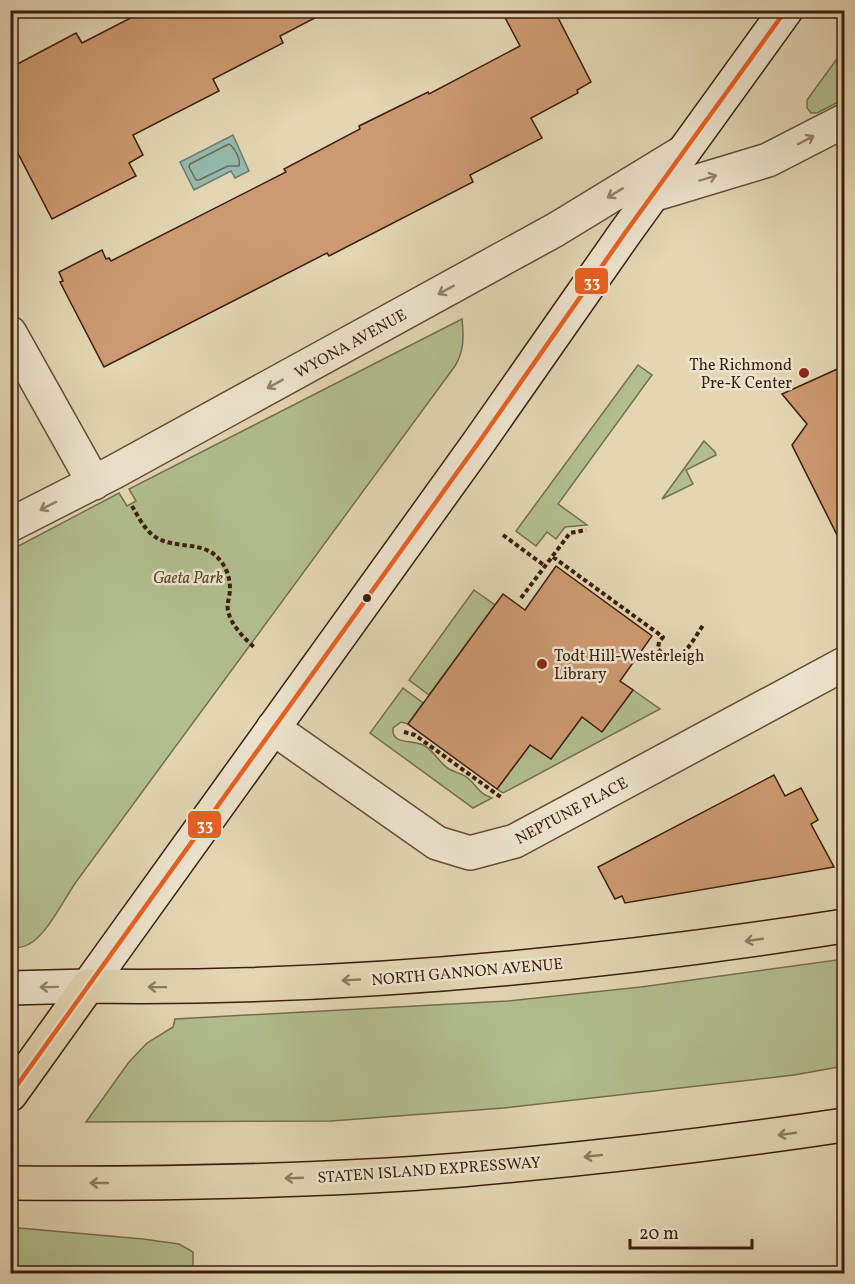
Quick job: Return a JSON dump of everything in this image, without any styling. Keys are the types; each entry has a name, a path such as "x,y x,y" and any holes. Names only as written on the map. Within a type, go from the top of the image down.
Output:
{"main road":[{"name":"NORTH GANNON AVENUE","path":"88,986 186,988 388,978 489,970 701,948 844,926"},
{"path":"10,1095 88,986"},
{"name":"STATEN ISLAND EXPRESSWAY","path":"10,1183 245,1180 459,1170 682,1146 844,1125"}],"street":[{"path":"10,988 88,986 786,10"},
{"path":"652,195 768,160 844,121"},
{"name":"WYONA AVENUE","path":"10,525 94,483 555,230 683,152"},
{"path":"10,333 94,483"},
{"name":"NEPTUNE PLACE","path":"273,728 437,843 470,853 515,841 844,664"}],"path":[{"path":"130,502 152,534 171,544 204,549 213,553 220,560 225,567 230,584 228,613 241,634 255,648"},
{"path":"521,598 570,533 586,530"},
{"path":"503,535 546,566"},
{"path":"553,556 663,637 659,642 658,650 669,660 678,658 683,653 704,624"},
{"path":"404,732 415,735 502,798"}],"green space":[{"path":"844,49 844,99 817,113 811,113 807,108 807,100"},
{"name":"Gaeta Park","path":"462,319 463,344 455,366 76,882 49,925 29,944 11,948 11,550 119,493 127,506 136,501 129,489"},
{"path":"638,365 652,375 558,504 587,525 565,527 556,539 547,532 536,546 516,531"},
{"path":"704,441 716,455 686,470 693,484 662,499"},
{"path":"474,590 495,605 429,695 409,680"},
{"path":"403,688 423,703 408,724 401,722 393,728 393,734 399,740 425,746 446,767 466,776 482,793 492,798 473,808 370,733"},
{"path":"633,690 660,709 503,793 497,789 530,745 551,759 582,717 602,731"},
{"path":"844,959 844,1066 794,1075 504,1108 331,1121 86,1122 129,1062 147,1043 173,1027 175,1019 507,1001 641,987"},
{"path":"19,1228 179,1244 193,1252 193,1273 11,1273 11,1240"}],"water":[{"path":"233,135 249,171 235,178 231,171 194,190 180,162"}],"building":[{"path":"146,10 330,10 280,36 283,43 213,79 219,91 133,135 143,155 129,163 136,176 52,219 10,138 10,68 76,33 82,43"},
{"path":"501,10 554,10 591,82 577,90 578,93 531,118 542,138 470,175 473,182 329,256 327,253 104,367 60,282 63,281 59,272 102,250 106,259 109,258 111,261 286,172 284,169 360,129 359,126 428,92 429,94 520,46"},
{"path":"844,366 844,549 792,445 807,424 782,394"},
{"name":"Todt Hill-Westerleigh Library","path":"556,566 652,636 620,681 633,690 602,732 582,717 551,759 530,745 497,789 408,724 503,594 525,610"},
{"path":"774,775 785,796 801,788 818,820 811,824 834,867 625,903 622,896 615,899 598,867"}],"transit line":[{"name":"33","path":"10,1095 786,10"}],"place":[{"name":"The Richmond Pre-K Center","path":"804,373"},
{"name":"Todt Hill-Westerleigh Library","path":"542,664"}]}
